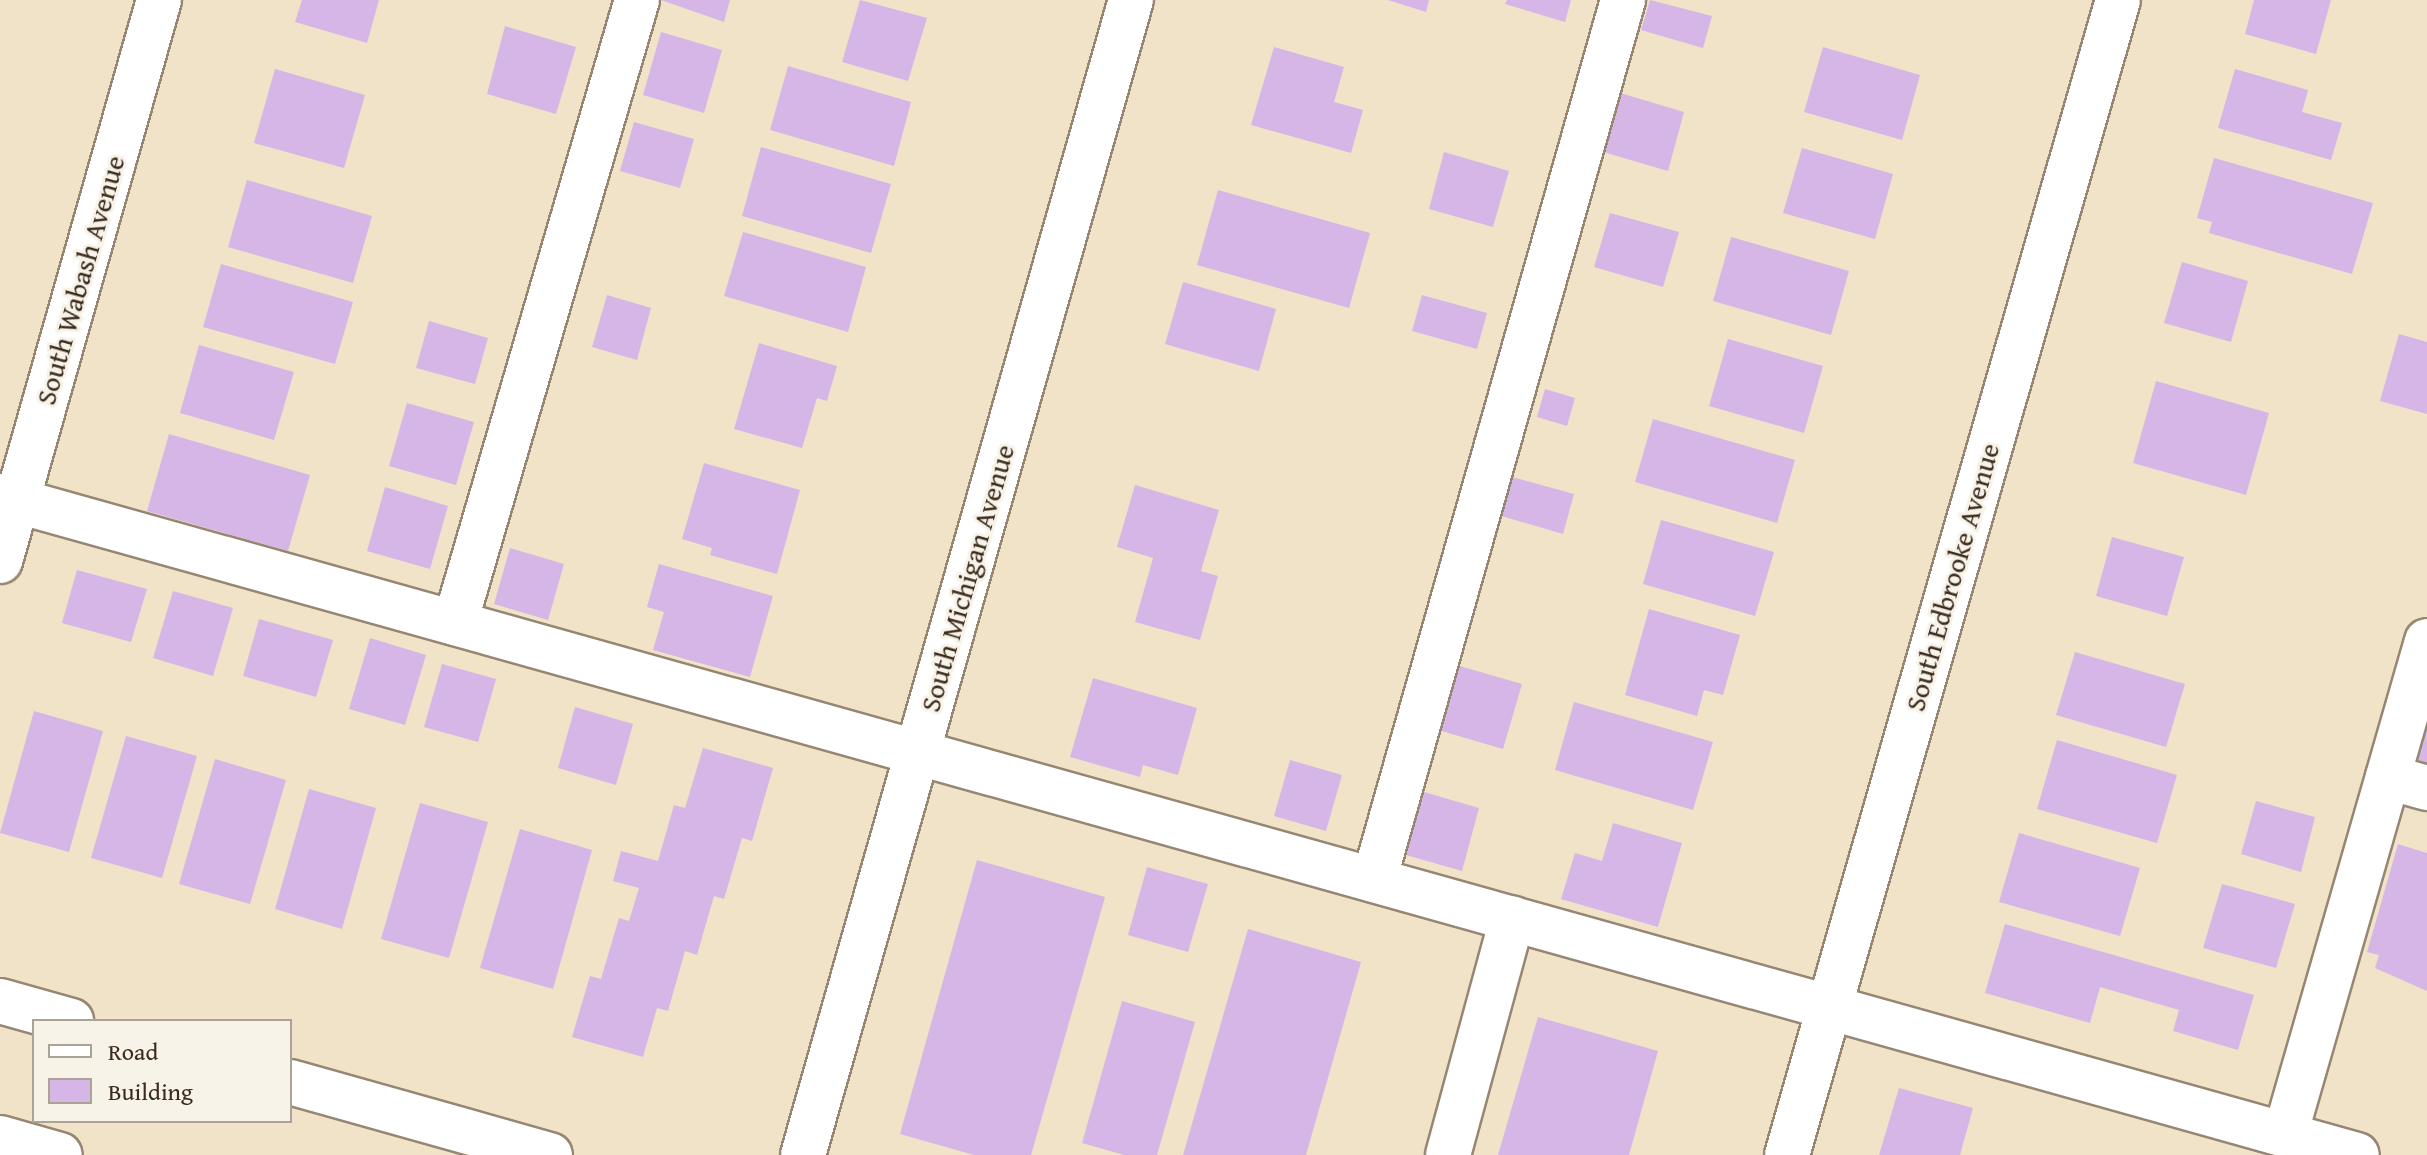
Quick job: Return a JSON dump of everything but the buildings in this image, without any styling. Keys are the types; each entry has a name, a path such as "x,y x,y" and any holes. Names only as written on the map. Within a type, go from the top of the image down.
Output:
{"street":[{"name":"South Wabash Avenue","path":"0,561 8,498 159,0"},
{"path":"455,623 637,0"},
{"name":"South Michigan Avenue","path":"803,1155 1131,0"},
{"path":"1374,880 1623,0"},
{"name":"South Edbrooke Avenue","path":"1787,1155 2118,0"},
{"path":"8,498 2357,1155"},
{"path":"2285,1135 2408,782 2427,641"},
{"path":"1448,1155 1512,919"},
{"path":"0,1001 64,1019"},
{"path":"292,1083 550,1155"},
{"path":"0,1138 60,1155"}]}
